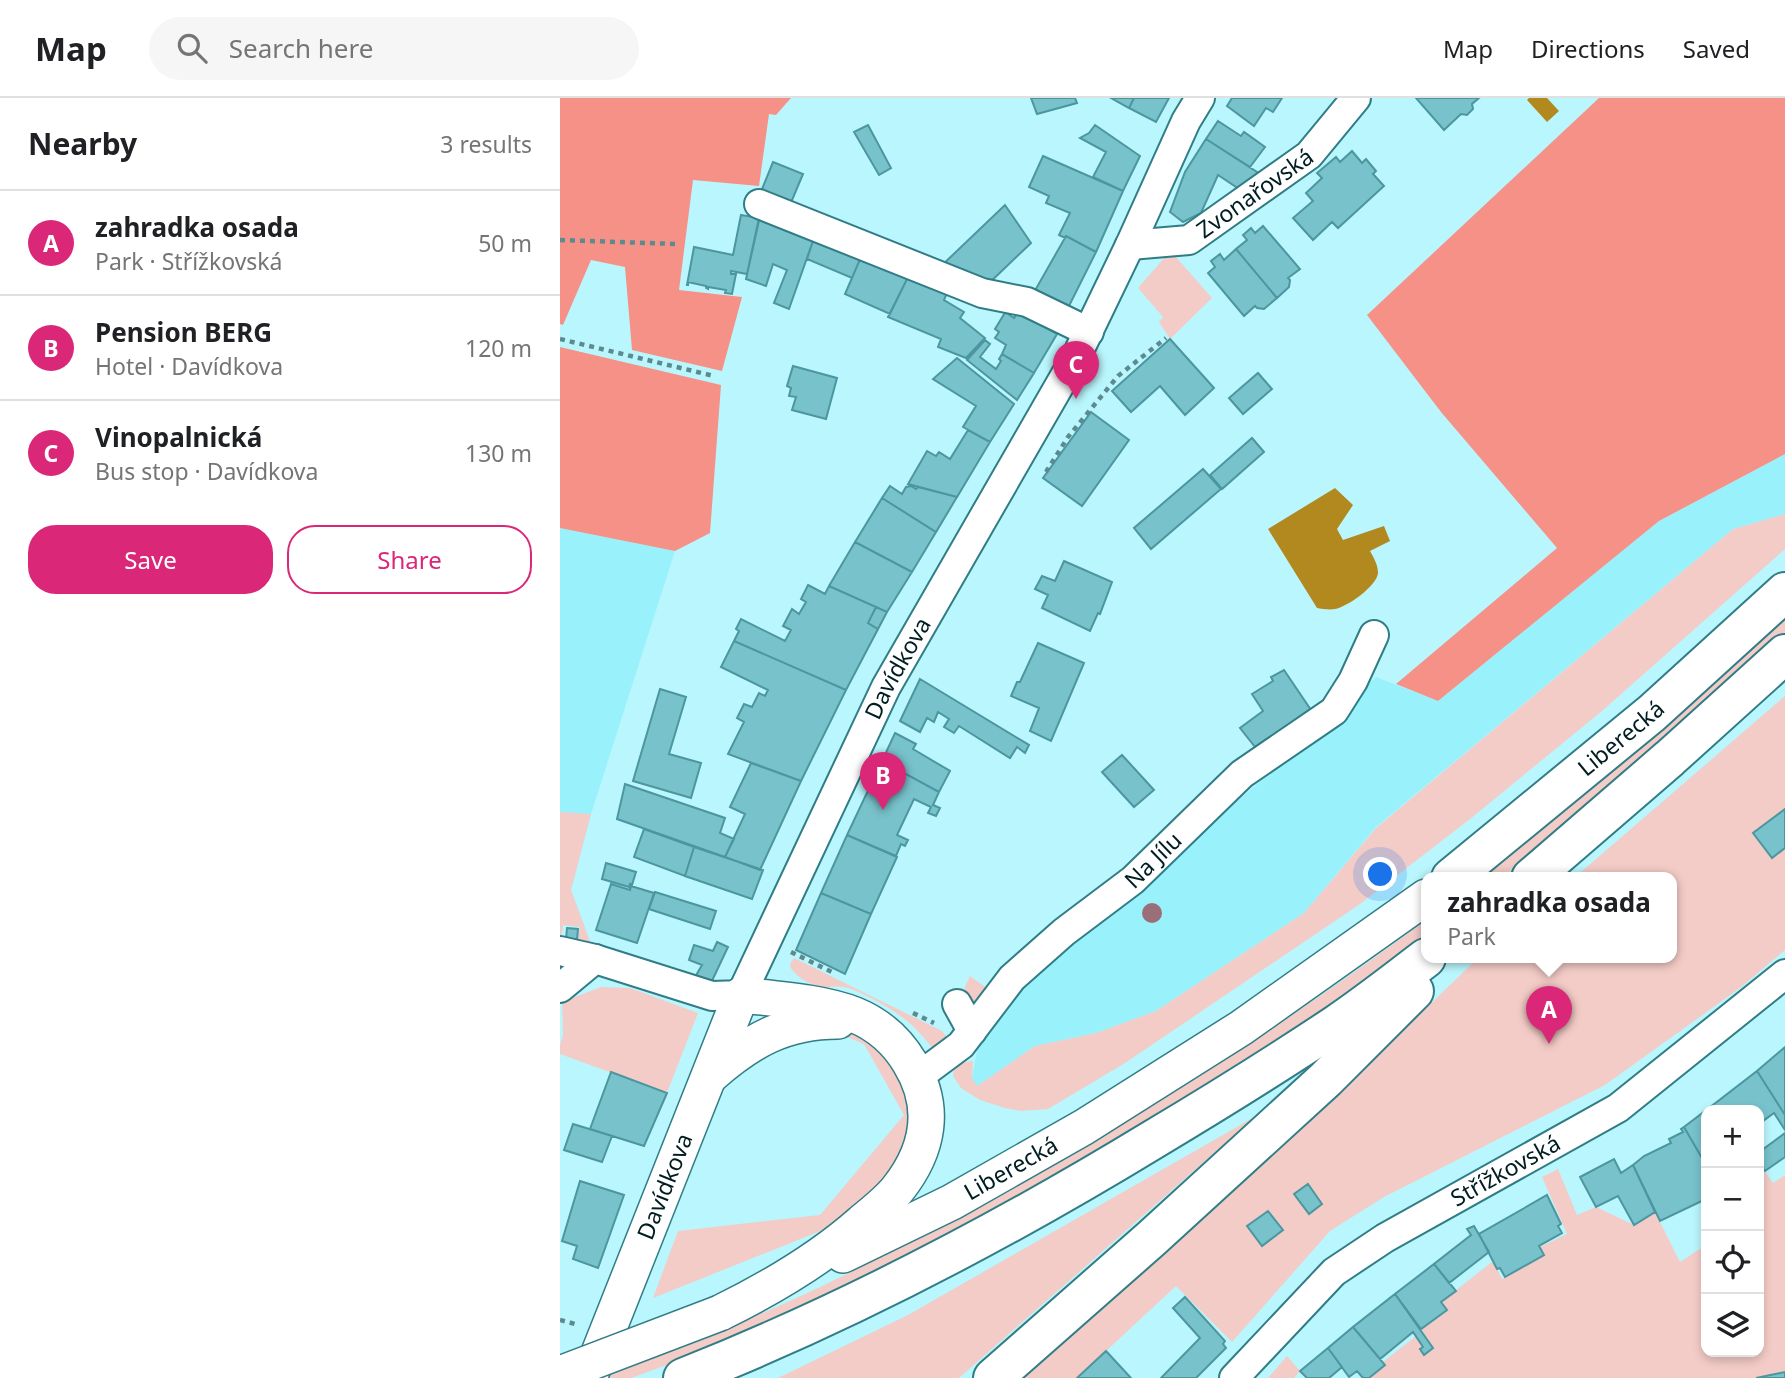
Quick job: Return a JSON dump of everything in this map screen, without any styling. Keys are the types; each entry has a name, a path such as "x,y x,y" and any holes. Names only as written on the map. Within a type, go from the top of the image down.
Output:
{"highway":[{"name":"Liberecká","path":"1458,872 1652,713 1785,592"},
{"name":"Liberecká","path":"1538,872 1785,654"},
{"name":"Liberecká","path":"691,1375 913,1275 1044,1204 1211,1104 1339,1023 1421,962"},
{"path":"993,1378 1326,1079 1441,963"}],"main road":[{"name":"Liberecká","path":"560,1374 720,1313 952,1202 1084,1127 1241,1028 1421,901"},
{"path":"720,1313 763,1292 843,1239 896,1191 910,1172 925,1133 924,1091 906,1056 891,1036 855,1015 832,1008 741,995"},
{"name":"Davídkova","path":"589,1378 741,995"},
{"path":"708,1077 749,1045 796,1025 822,1021 873,1024"}],"street":[{"name":"Davídkova","path":"741,995 886,687 1089,332 1186,121 1200,98"},
{"name":"Zvonařovská","path":"1130,245 1189,240 1309,155 1356,98"},
{"path":"759,204 982,293 1027,302 1089,332"},
{"name":"Na Jílu","path":"918,1077 966,1038 1012,978 1064,932 1133,880 1242,774 1334,711 1353,681 1374,635"},
{"path":"560,951 595,959 712,996 741,995"},
{"path":"560,988 595,959"},
{"name":"Střížkovská","path":"1234,1378 1334,1272 1385,1238 1618,1108 1785,974"},
{"path":"957,1004 966,1038"}],"path":[{"path":"560,240 677,244"},
{"path":"1045,472 1068,437 1118,376 1166,338"},
{"path":"560,339 714,376"},
{"path":"793,940 789,951 843,978"},
{"path":"904,1008 966,1038"},
{"path":"560,1320 582,1326"}],"shaded area":[{"path":"560,98 791,98 776,115 769,114 759,186 693,180 679,290 742,297 722,371 632,350 625,267 591,260 563,325 560,324"},
{"path":"1547,98 1559,111 1547,122 1527,100"},
{"path":"1599,98 1785,98 1785,454 1659,521 1438,701 1396,684 1557,548 1441,412 1367,315"},
{"path":"1165,257 1176,257 1212,298 1170,339 1159,322 1163,317 1138,288"},
{"path":"560,347 721,385 710,533 675,551 560,528"},
{"path":"1785,454 1785,514 1733,529 1376,827 1304,913 1156,1011 1096,1033 1035,1046 976,1087 972,1078 978,1045 1030,970 1349,707 1376,677 1438,701 1659,521"},
{"path":"1335,488 1353,505 1337,529 1343,540 1384,526 1390,541 1370,551 1378,570 1373,584 1347,604 1335,609 1317,608 1268,529"},
{"path":"1785,514 1785,549 1602,711 1470,819 1360,904 1125,1063 1048,1109 1021,1111 1005,1108 980,1100 961,1088 953,1076 955,1064 973,1061 972,1078 977,1086 1035,1046 1096,1033 1156,1011 1304,913 1376,828 1733,529"},
{"path":"560,528 675,551 591,814 571,890 592,947 577,945 580,927 563,925 560,947"},
{"path":"1785,618 1785,636 1554,835 1508,872 1487,872 1546,825"},
{"path":"1785,696 1785,950 1740,988 1605,1085 1384,1197 1330,1231 1232,1342 1176,1286 1077,1378 1018,1378 1335,1096 1473,963 1677,963 1677,872 1581,872"},
{"path":"560,812 591,814 571,890 592,947 577,945 580,927 563,925 560,947"},
{"path":"1421,924 1421,939 1284,1037 1060,1176 833,1296 719,1346 631,1378 606,1378 608,1373 723,1330 790,1301 874,1261 1038,1174 1197,1078"},
{"path":"794,958 942,1031 949,1040 935,1052 898,1014 860,992 850,988 816,986 801,979 790,967"},
{"path":"970,976 992,992 975,1017 959,1000"},
{"path":"601,987 630,988 698,1013 667,1093 560,1054 563,1035 562,1002"},
{"path":"846,1029 873,1044 904,1088 910,1119 909,1132 898,1165 862,1207 818,1232 653,1298 678,1231 820,1215 904,1115 864,1044 840,1034"},
{"path":"1256,1116 959,1378 778,1378 908,1315"},
{"path":"1558,1169 1577,1215 1596,1207 1634,1225 1655,1212 1680,1262 1701,1248 1701,1357 1764,1357 1764,1170 1773,1183 1785,1175 1785,1372 1756,1378 1369,1378 1385,1365 1383,1362 1416,1336 1423,1347 1420,1349 1423,1354 1433,1348 1421,1329 1447,1310 1441,1302 1493,1261 1502,1279 1544,1255 1540,1247 1567,1234 1542,1177"},
{"path":"1287,1356 1300,1371 1294,1378 1268,1378"}],"building":[{"path":"1031,98 1075,98 1077,103 1037,114"},
{"path":"1111,98 1134,98 1129,108"},
{"path":"1134,98 1169,98 1156,122 1129,108"},
{"path":"1232,98 1282,98 1273,112 1266,108 1254,126 1227,106"},
{"path":"1416,98 1479,98 1472,104 1473,109 1467,115 1461,114 1444,130"},
{"path":"1218,121 1241,136 1244,132 1265,147 1250,167 1206,139"},
{"path":"868,125 891,168 879,175 854,132"},
{"path":"1095,125 1140,156 1123,191 1093,177 1106,152 1080,138 1089,133"},
{"path":"1206,139 1260,174 1242,191 1218,175 1201,213 1183,222 1170,212 1185,172"},
{"path":"1352,151 1362,163 1366,159 1376,171 1373,174 1384,186 1338,228 1332,222 1313,240 1293,218 1313,201 1306,193 1322,178 1317,173 1336,157 1340,162"},
{"path":"1043,156 1123,191 1096,252 1059,235 1070,213 1046,203 1049,196 1029,187"},
{"path":"773,162 803,174 790,205 760,194"},
{"path":"1005,205 1031,243 984,288 937,270"},
{"path":"741,215 759,218 747,274 731,271 731,274 736,274 732,294 725,293 726,290 708,289 706,286 688,282 687,285 694,247 733,255"},
{"path":"760,216 814,238 789,309 774,303 787,270 773,264 766,286 746,279"},
{"path":"1263,226 1300,269 1288,278 1289,287 1277,298 1236,249 1247,240 1243,235 1251,228 1255,233"},
{"path":"1066,236 1096,252 1066,312 1033,294"},
{"path":"814,238 861,257 852,278 807,259"},
{"path":"1236,249 1277,298 1264,309 1255,306 1244,316 1208,273 1215,267 1211,261 1220,254 1224,260"},
{"path":"861,257 908,277 890,314 845,294"},
{"path":"908,277 947,293 944,300 964,312 960,318 985,338 966,358 938,347 941,339 888,317"},
{"path":"1006,311 1014,318 1018,312 1057,334 1034,373 1002,354 1006,345 995,338 999,332 995,329"},
{"path":"1170,339 1214,388 1185,415 1160,386 1131,412 1112,391"},
{"path":"985,340 990,344 980,357 996,369 1002,354 1034,373 1017,400 967,360"},
{"path":"957,358 1014,404 990,442 963,427 976,406 933,379"},
{"path":"793,366 837,378 826,419 792,410 796,397 789,396 791,388 787,386"},
{"path":"1258,373 1272,389 1243,414 1229,398"},
{"path":"1091,412 1129,440 1082,506 1043,478"},
{"path":"968,430 990,442 957,497 908,484 927,451 936,456 939,452 950,459"},
{"path":"1252,438 1264,452 1222,489 1210,475"},
{"path":"1203,469 1221,489 1151,549 1134,528"},
{"path":"890,486 902,494 906,487 911,486 957,497 936,532 882,498"},
{"path":"882,498 936,532 912,572 855,542"},
{"path":"855,542 912,572 887,612 829,586"},
{"path":"1064,561 1112,582 1100,614 1098,613 1090,631 1042,608 1048,595 1035,589 1042,576 1055,581"},
{"path":"808,585 825,594 829,586 876,607 868,623 878,629 846,690 734,641 741,619 785,641 791,630 783,626 792,609 799,614 806,602 801,599"},
{"path":"876,607 887,612 878,629 868,623"},
{"path":"734,641 846,690 801,781 728,754 744,722 737,718 744,704 752,707 759,693 765,696 768,690 721,667"},
{"path":"1038,643 1084,663 1051,741 1030,731 1039,708 1011,696"},
{"path":"1284,670 1311,710 1255,747 1240,728 1263,711 1252,694 1273,681 1271,677"},
{"path":"920,679 1029,745 1025,753 1017,747 1010,758 959,726 954,733 944,727 949,719 938,712 934,722 927,718 920,732 900,721"},
{"path":"660,689 686,697 669,754 701,763 691,798 633,781"},
{"path":"895,733 916,744 913,749 950,771 939,792 882,761"},
{"path":"1122,755 1154,790 1134,807 1102,772"},
{"path":"882,761 939,792 933,805 940,808 936,816 928,813 931,807 914,799 897,835 908,840 905,846 901,844 896,856 847,835"},
{"path":"751,763 801,781 760,870 725,857 745,814 730,807"},
{"path":"625,784 725,818 720,833 734,839 725,857 617,819"},
{"path":"1785,809 1785,848 1772,858 1753,833"},
{"path":"644,829 694,847 685,876 634,857"},
{"path":"847,835 897,857 871,914 821,893"},
{"path":"694,847 763,870 752,899 685,876"},
{"path":"606,863 636,872 632,885 629,887 602,879"},
{"path":"611,884 630,890 631,886 654,893 637,943 596,930"},
{"path":"655,892 716,911 710,929 649,909"},
{"path":"821,893 871,914 845,974 796,950"},
{"path":"567,928 578,929 577,940 566,939"},
{"path":"717,942 728,947 710,985 695,977 702,965 689,960 694,945 713,951"},
{"path":"1785,1047 1785,1115 1757,1071"},
{"path":"1757,1071 1785,1115 1785,1130 1774,1113 1764,1120 1764,1105 1713,1105"},
{"path":"611,1072 667,1093 644,1146 590,1129"},
{"path":"1701,1114 1701,1156 1684,1127"},
{"path":"573,1124 612,1136 602,1162 564,1150"},
{"path":"1684,1127 1701,1156 1701,1201 1660,1221 1633,1165 1644,1156 1671,1143 1669,1139 1683,1132 1681,1129"},
{"path":"1785,1133 1785,1157 1765,1171 1764,1149"},
{"path":"1614,1159 1621,1173 1633,1165 1655,1212 1634,1225 1618,1196 1596,1207 1580,1177"},
{"path":"580,1181 624,1195 598,1268 573,1259 577,1246 562,1241"},
{"path":"1308,1184 1322,1204 1309,1214 1294,1194"},
{"path":"1547,1195 1561,1224 1558,1226 1562,1233 1539,1246 1544,1255 1505,1277 1500,1268 1497,1269 1479,1234"},
{"path":"1268,1211 1283,1230 1262,1246 1247,1226"},
{"path":"1474,1226 1489,1252 1449,1283 1434,1264 1471,1235 1467,1229"},
{"path":"1434,1264 1456,1291 1441,1302 1447,1310 1421,1329 1395,1294"},
{"path":"1395,1294 1433,1348 1424,1355 1420,1349 1423,1347 1413,1332 1380,1359 1353,1327"},
{"path":"1185,1297 1225,1341 1223,1344 1226,1348 1196,1378 1161,1378 1200,1338 1173,1308"},
{"path":"1353,1327 1385,1365 1369,1378 1363,1378 1357,1371 1349,1377 1328,1348"},
{"path":"1328,1348 1342,1367 1329,1378 1307,1378 1300,1371"},
{"path":"1106,1351 1131,1378 1077,1378"},
{"path":"1785,1372 1785,1378 1756,1378"}],"place":[{"name":"Vinopalnická","path":"1076,399"},
{"name":"Pension BERG","path":"883,810"},
{"name":"zahradka osada","path":"1549,1044"}]}
